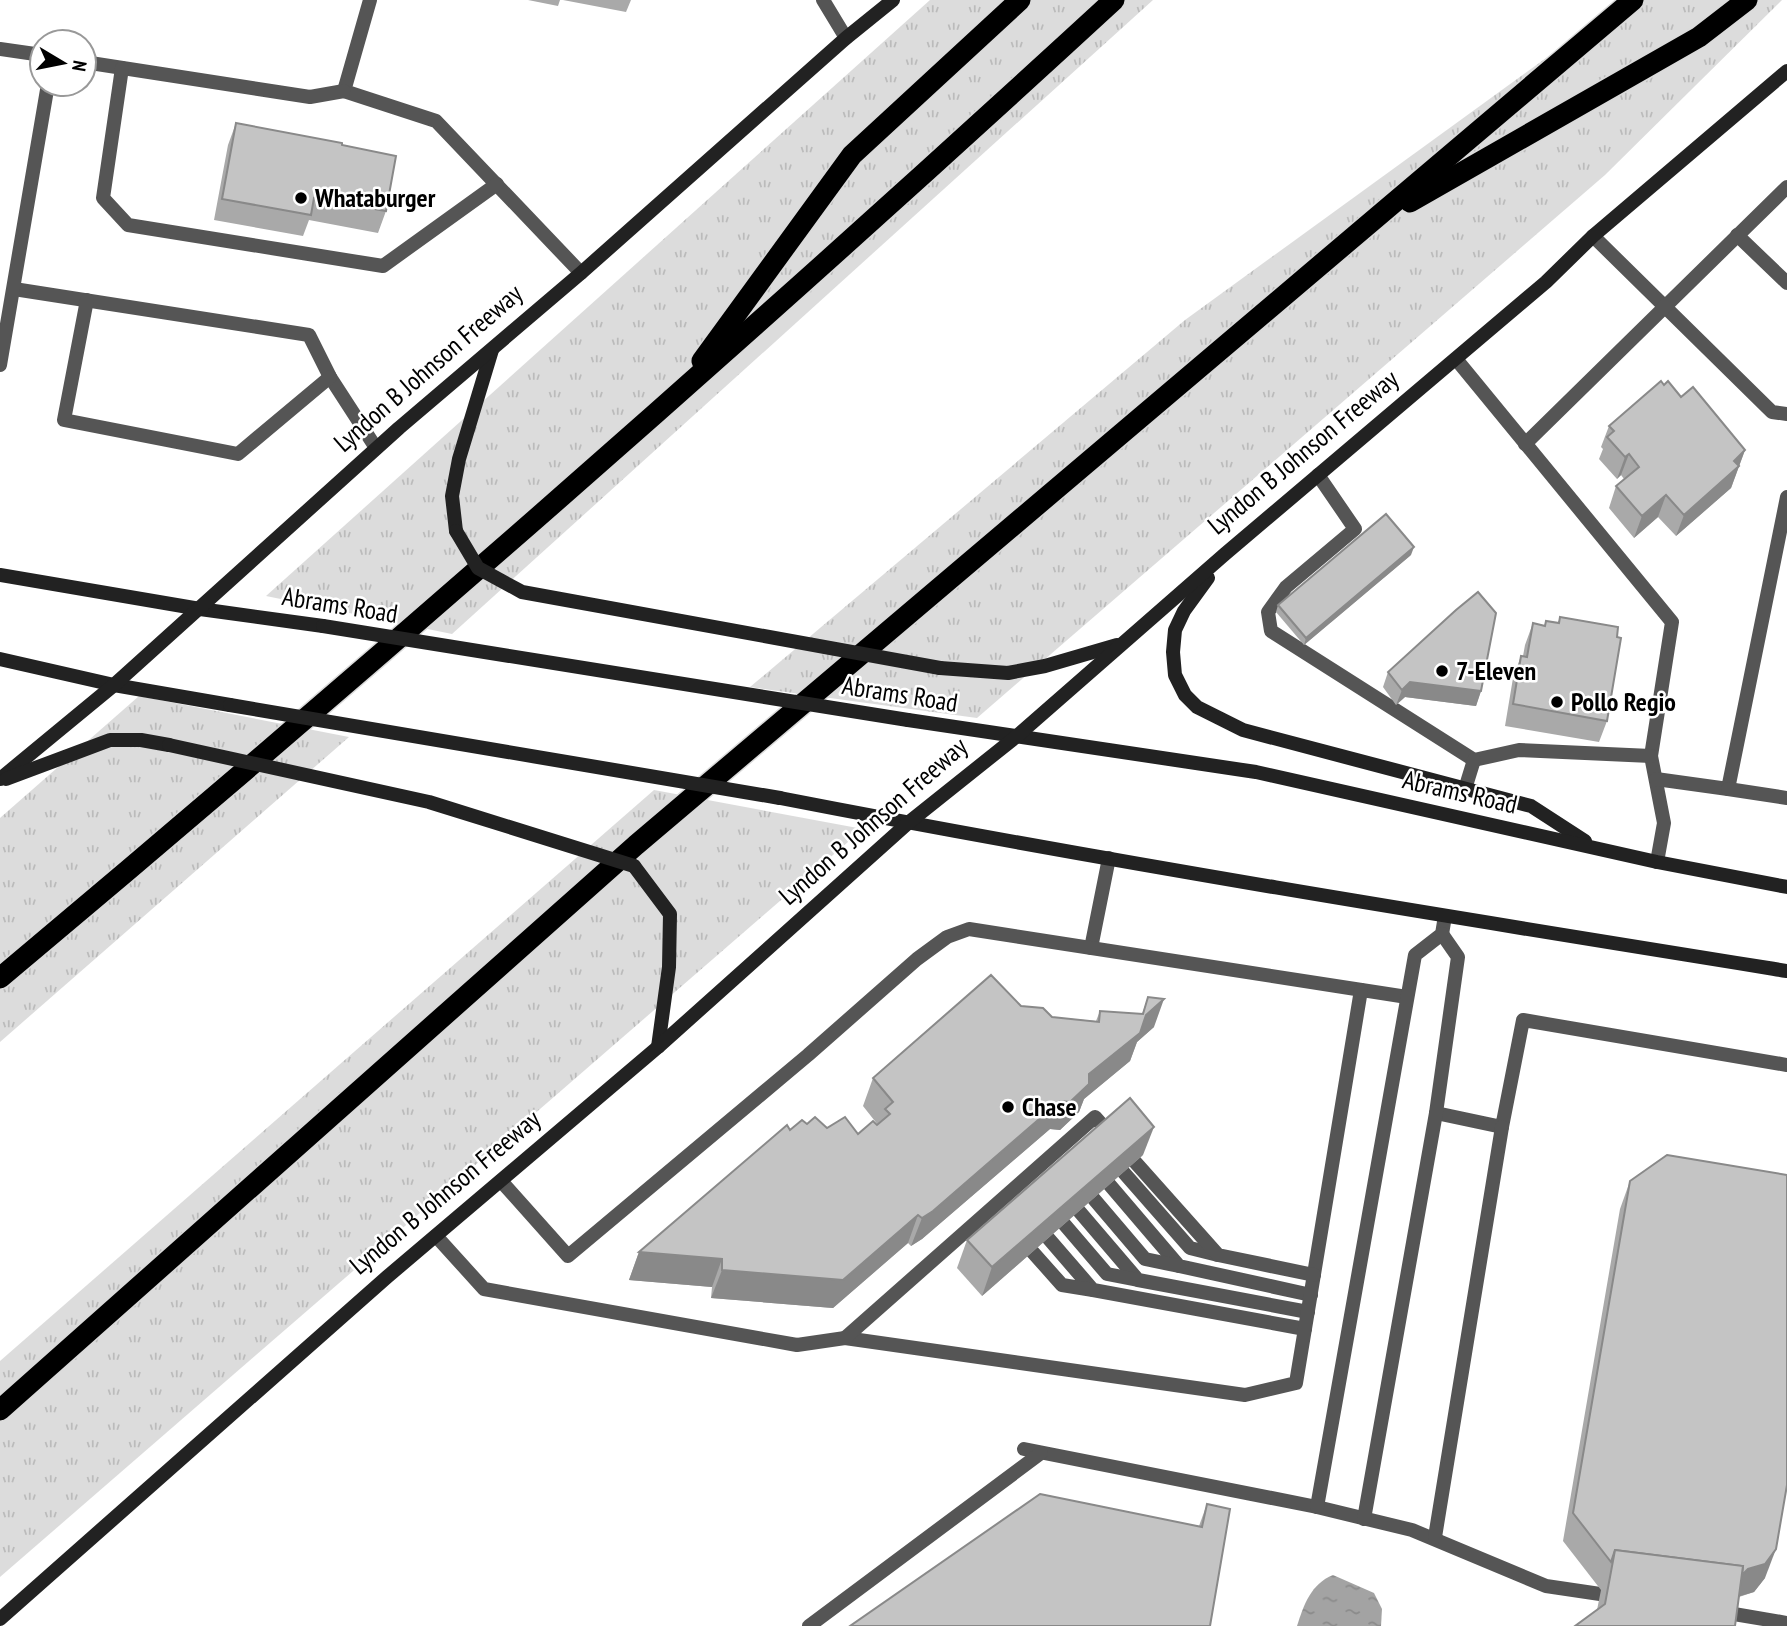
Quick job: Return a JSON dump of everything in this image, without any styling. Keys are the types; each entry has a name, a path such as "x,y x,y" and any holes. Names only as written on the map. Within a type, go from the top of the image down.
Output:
{"highway":[{"path":"677,397 852,155 1020,0"},
{"path":"0,978 231,784 677,397 1114,0"},
{"path":"0,1410 636,845 1633,0"},
{"path":"1364,228 1699,37 1747,0"}],"main road":[{"name":"Lyndon B Johnson Freeway","path":"0,780 114,685 376,448 581,274 846,38 893,0"},
{"name":"Lyndon B Johnson Freeway","path":"0,1619 436,1236 658,1048 908,823 1017,736 1225,554 1546,282 1593,236 1787,71"},
{"path":"492,349 459,459 452,496 456,531 478,568 522,592 940,668 1007,673 1045,666 1123,643"},
{"path":"1225,554 1184,611 1175,630 1175,675 1185,695 1197,707 1243,730 1531,806 1595,848"},
{"name":"Abrams Road","path":"0,575 200,609 1256,772 1657,862 1787,887"},
{"path":"0,659 114,685 780,798 908,823 1445,916 1787,971"},
{"path":"0,780 110,740 141,740 429,802 634,866 670,914 670,967 658,1048"}],"lane":[{"path":"344,91 370,0"},
{"path":"823,0 846,38"},
{"path":"0,49 28,53"},
{"path":"98,64 310,97 344,91 436,121 581,274"},
{"path":"122,68 103,198 128,225 383,266 497,184"},
{"path":"0,365 46,98"},
{"path":"1525,444 1787,187"},
{"path":"1737,235 1787,283"},
{"path":"1593,236 1772,412 1787,414"},
{"path":"14,289 309,335 330,377 376,448"},
{"path":"87,300 64,420 238,454 330,377"},
{"path":"1455,359 1672,622 1651,756 1664,823 1657,862"},
{"path":"1318,475 1355,529 1286,587 1268,612 1270,631 1474,760 1519,750 1651,756"},
{"path":"1728,789 1787,497"},
{"path":"1465,789 1474,760"},
{"path":"1656,779 1787,798"},
{"path":"1091,947 1109,858"},
{"path":"1317,1507 1415,955 1441,934 1445,916"},
{"path":"501,1181 568,1255 808,1055 917,959 947,936 969,929 1407,998"},
{"path":"1364,1519 1436,1114 1458,957 1441,934"},
{"path":"436,1236 484,1289 797,1345 845,1338 1245,1395 1296,1383 1361,990"},
{"path":"1435,1537 1502,1127 1523,1020 1787,1065"},
{"path":"1436,1114 1502,1127"},
{"path":"845,1338 1001,1215 1090,1136 1095,1117 1218,1255"},
{"path":"1090,1136 1190,1248 1314,1275"},
{"path":"1077,1147 1179,1266"},
{"path":"1062,1161 1145,1259 1311,1295"},
{"path":"1047,1174 1138,1280"},
{"path":"1033,1186 1107,1274 1308,1312"},
{"path":"1017,1200 1093,1290"},
{"path":"1001,1215 1062,1285 1305,1329"},
{"path":"1024,1449 1317,1507 1435,1537 1546,1586 1600,1594"},
{"path":"809,1626 1041,1453"},
{"path":"1728,1613 1787,1623"}],"green space":[{"path":"930,0 1153,0 452,634 266,596"},
{"path":"1626,0 1782,0 1605,175 977,718 750,687 1185,320"},
{"path":"139,696 349,737 0,1042 0,818"},
{"path":"654,790 863,829 0,1577 0,1361"}],"water":[{"path":"1333,1575 1374,1593 1382,1609 1381,1626 1297,1626 1314,1589"}],"building":[{"name":"Whataburger","path":"236,123 396,156 386,211 314,198 311,215 222,199"},
{"path":"1661,381 1664,385 1668,381 1681,397 1693,387 1745,450 1734,461 1739,466 1684,515 1666,495 1642,516 1616,486 1639,467 1629,454 1625,457 1607,437 1614,431 1609,426"},
{"path":"1386,514 1414,547 1306,638 1278,605"},
{"name":"7-Eleven","path":"1478,592 1496,613 1481,691 1410,682 1402,690 1388,672"},
{"name":"Pollo Regio","path":"1560,617 1618,627 1617,637 1621,638 1607,721 1513,704 1521,656 1527,657 1533,623 1545,626 1546,621 1559,623"},
{"path":"991,975 1021,1006 1043,1008 1052,1017 1099,1022 1100,1011 1143,1014 1148,997 1164,999 1146,1015 1140,1033 1089,1074 1089,1084 1070,1102 1060,1101 933,1211 922,1218 918,1215 843,1280 722,1270 722,1259 639,1252 787,1125 790,1130 802,1120 807,1124 815,1117 827,1128 845,1117 858,1134 873,1121 877,1125 890,1114 885,1109 893,1102 873,1078"},
{"path":"1130,1098 1154,1127 992,1267 967,1240"},
{"path":"1667,1155 1787,1175 1787,1485 1776,1549 1765,1564 1748,1569 1742,1575 1743,1566 1615,1550 1611,1562 1573,1513 1630,1181"},
{"path":"1040,1494 1202,1527 1207,1504 1230,1509 1210,1626 850,1626"},
{"path":"1615,1550 1743,1566 1735,1626 1575,1626 1605,1604"}],"place":[{"name":"Whataburger","path":"301,198"},
{"name":"7-Eleven","path":"1442,671"},
{"name":"Pollo Regio","path":"1557,702"},
{"name":"Chase","path":"1008,1107"}]}
